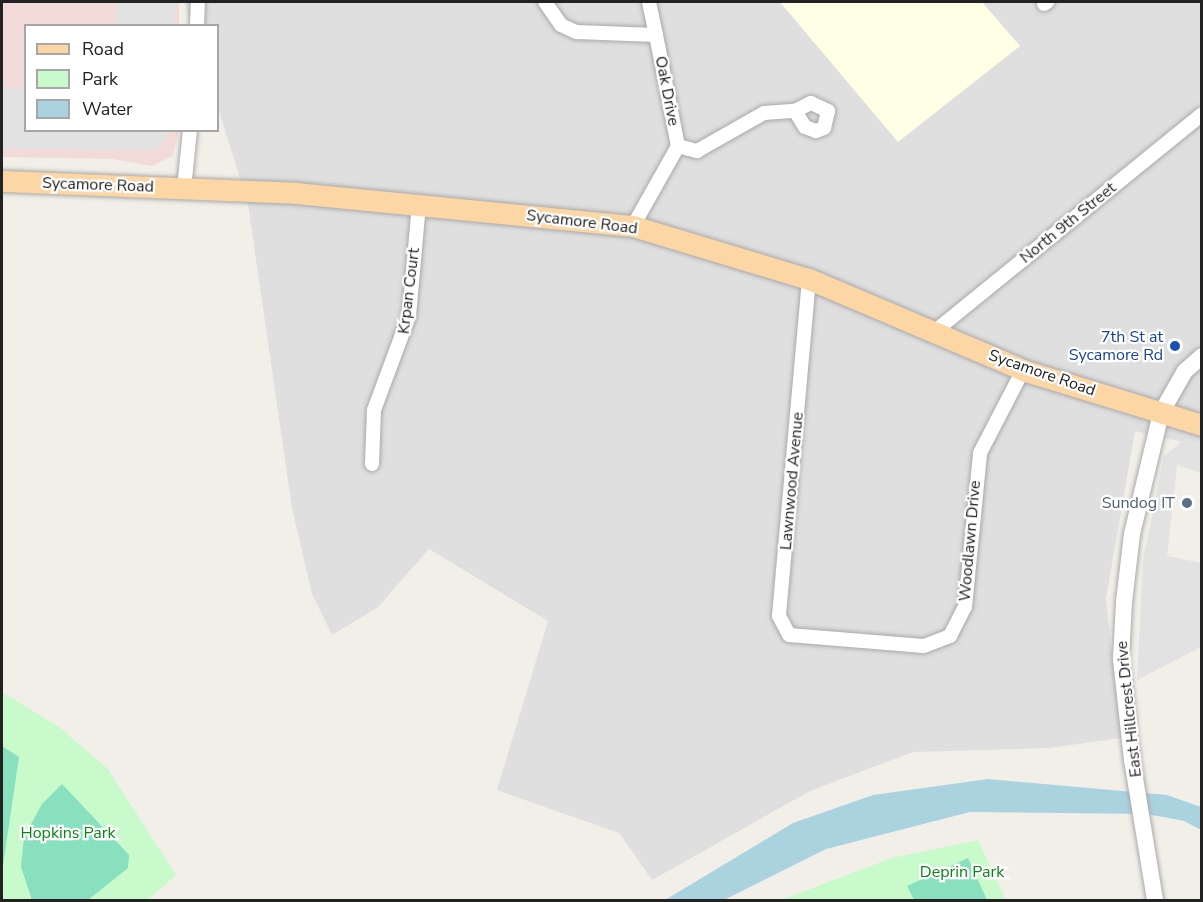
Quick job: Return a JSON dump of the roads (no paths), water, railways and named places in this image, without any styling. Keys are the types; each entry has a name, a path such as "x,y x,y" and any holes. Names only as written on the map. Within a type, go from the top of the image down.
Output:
{"main road":[{"name":"Sycamore Road","path":"2,182 419,202 633,226 808,279 1023,370 1202,425"}],"street":[{"path":"197,24 198,2"},
{"name":"Oak Drive","path":"545,2 561,25 576,32 656,35"},
{"name":"Oak Drive","path":"649,2 678,146"},
{"path":"633,226 678,146 697,151 764,113 795,111"},
{"name":"North 9th Street","path":"934,332 1202,114"},
{"path":"184,189 190,132"},
{"name":"Krpan Court","path":"372,464 374,410 407,326 419,202"},
{"name":"Lawnwood Avenue","path":"808,279 779,616 789,635 833,639"},
{"name":"East Hillcrest Drive","path":"1155,900 1132,760 1121,658 1124,602 1132,534 1161,413 1185,371 1202,356"},
{"name":"Woodlawn Drive","path":"833,639 924,646 942,642 957,627 969,580 980,453 1023,370"}],"water":[{"path":"988,779 1167,795 1201,807 1201,830 1184,821 1147,814 970,812 826,849 724,900 665,900 793,823 873,795"}],"place":[{"name":"7th St at Sycamore Rd","path":"1175,346"},
{"name":"Sundog IT","path":"1187,503"}],"park label":[{"name":"Hopkins Park","path":"68,833"},
{"name":"Deprin Park","path":"962,872"}]}
